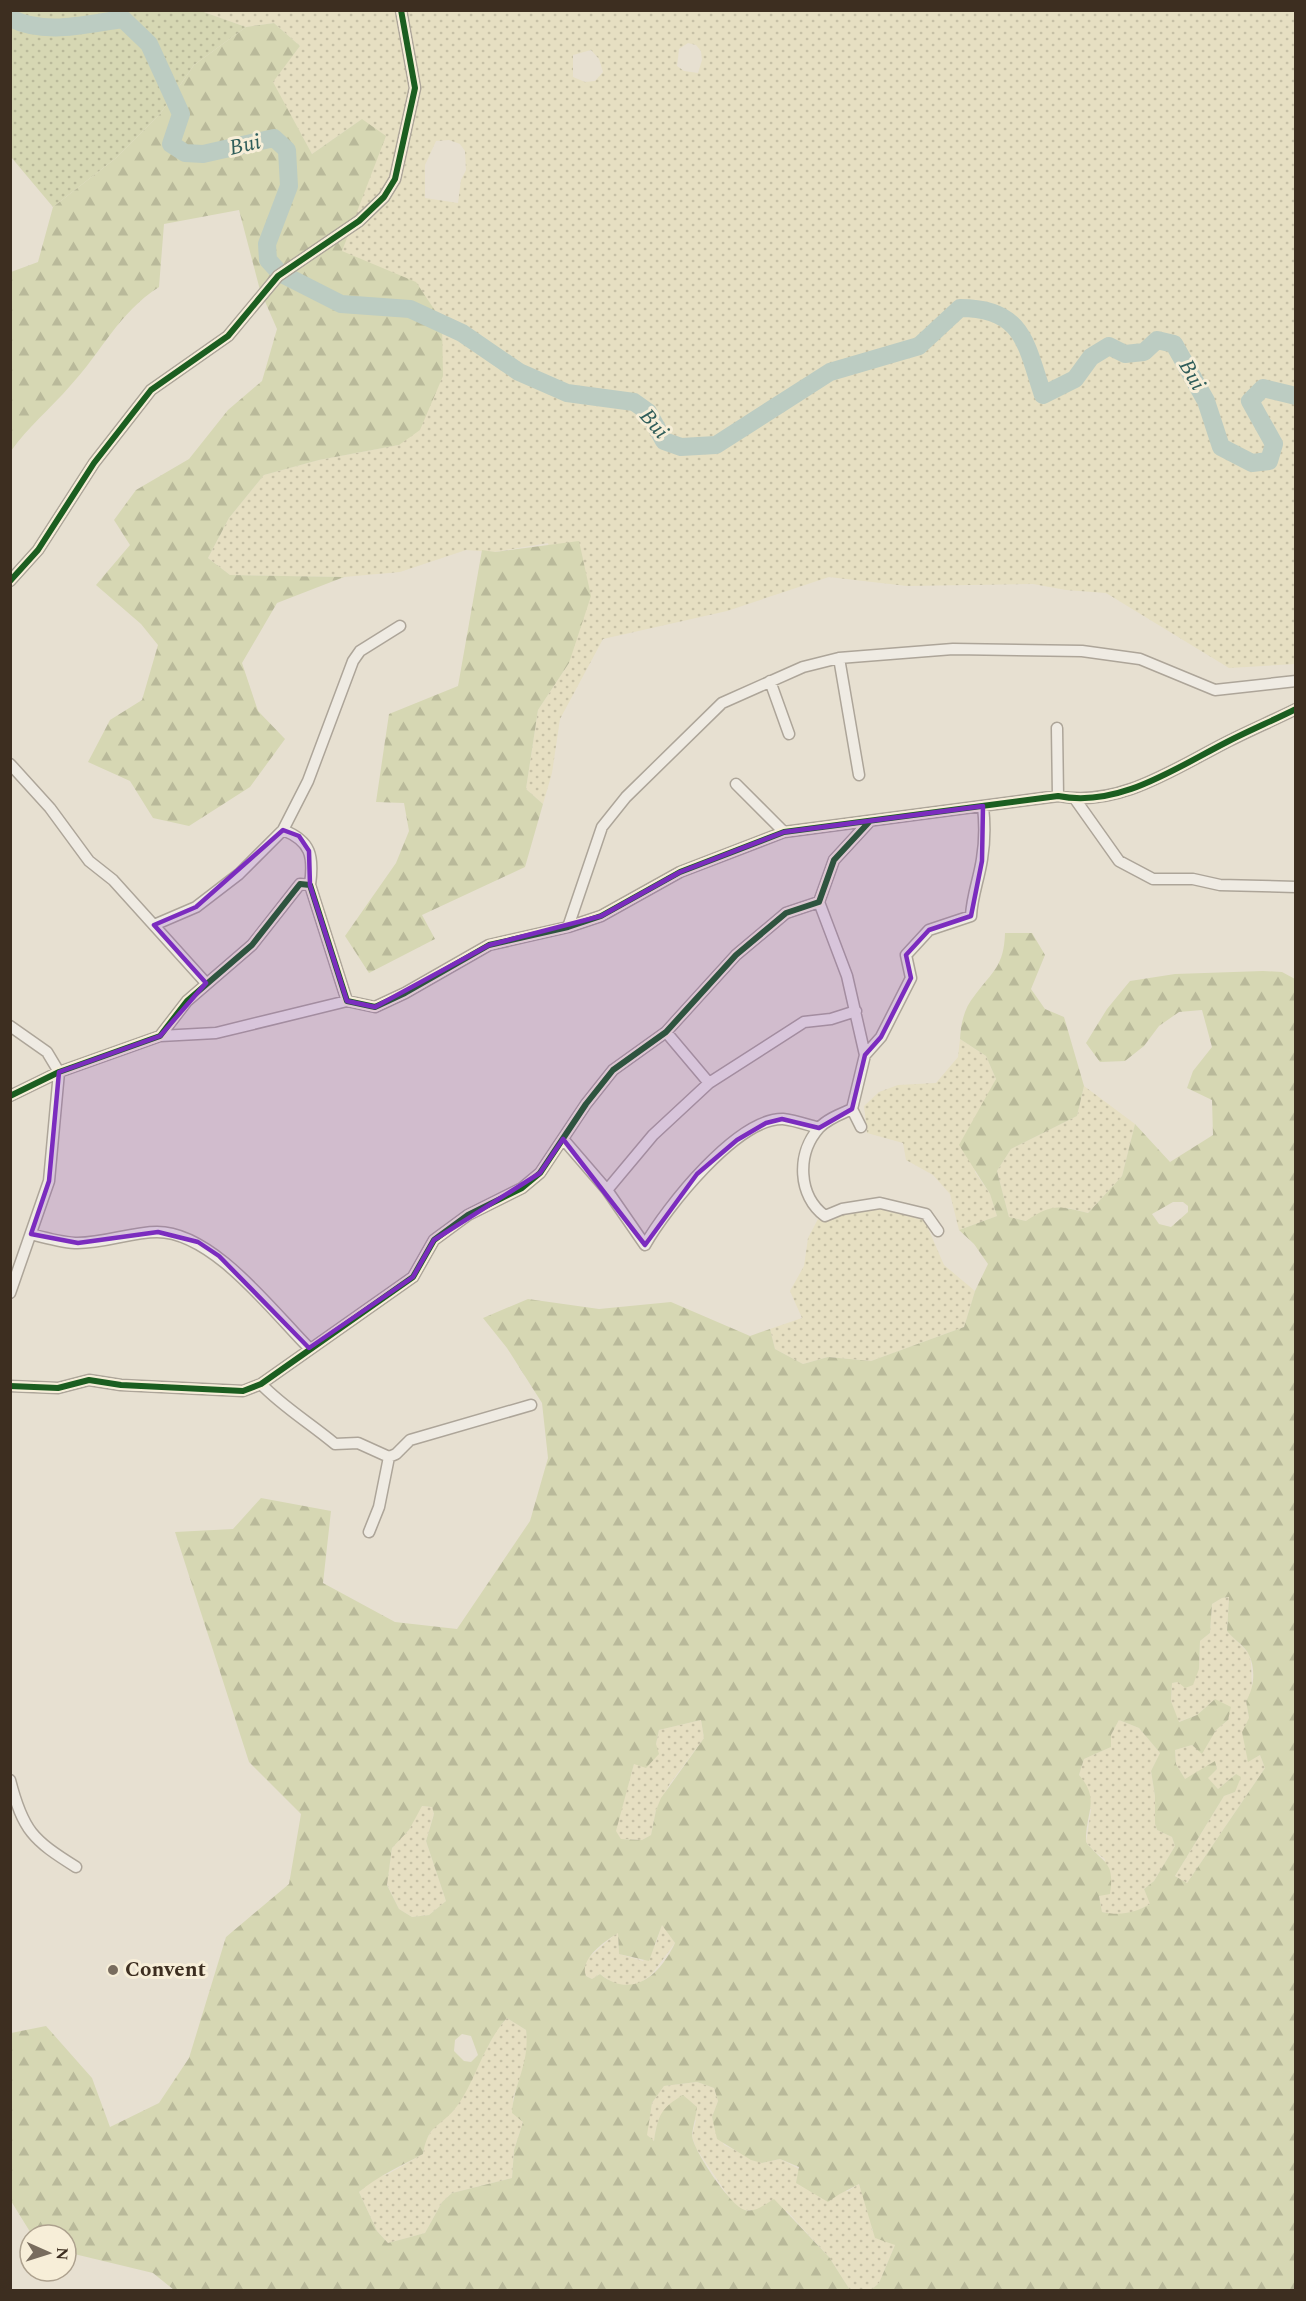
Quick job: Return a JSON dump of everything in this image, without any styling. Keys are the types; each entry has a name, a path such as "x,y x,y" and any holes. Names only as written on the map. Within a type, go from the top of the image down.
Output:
{"street":[{"path":"10,581 38,550 55,520 135,408 151,390 228,336 278,276 359,221 384,197 395,179 415,88 401,10"},
{"path":"154,925 196,907 239,874 283,830 308,781 353,661 360,651 400,626"},
{"path":"568,927 602,827 626,797 722,703 803,667 839,658 953,649 1082,651 1140,659 1215,690 1296,681"},
{"path":"839,658 859,775"},
{"path":"770,681 789,734"},
{"path":"10,1096 59,1072 160,1036 216,1034 347,1000 375,1007 405,993 489,945 568,927 601,916 680,872 784,832 1058,796 1075,799 1131,790 1165,776 1296,709"},
{"path":"1057,728 1058,796"},
{"path":"10,764 50,808 89,861 113,880 206,983"},
{"path":"736,784 784,832"},
{"path":"1075,799 1119,861 1153,879 1193,879 1220,885 1296,887"},
{"path":"865,1055 881,1037 911,978 906,955 929,930 971,916 972,896 982,861 985,826 983,806"},
{"path":"861,1127 852,1109 865,1055 847,976 819,902 834,860 870,821"},
{"path":"283,830 299,837 309,850 313,866 310,885 347,1000"},
{"path":"160,1036 187,1001 252,945 300,884 310,885"},
{"path":"10,1386 58,1388 89,1380 121,1385 243,1390 261,1384 309,1348 413,1277 434,1239 468,1215 522,1188 540,1173 562,1138 613,1070 666,1032 736,955 786,913 819,902"},
{"path":"607,1190 653,1135 709,1083 804,1022 831,1019 856,1011"},
{"path":"10,1026 47,1052 59,1072 49,1181 10,1293"},
{"path":"666,1032 709,1083"},
{"path":"852,1109 819,1128 808,1148 802,1168 806,1193 825,1216 842,1209 880,1203 926,1214 938,1231"},
{"path":"562,1138 607,1190 645,1245 678,1196 697,1174 736,1140 766,1123 782,1119 819,1128"},
{"path":"31,1234 56,1241 78,1243 158,1232 178,1234 198,1242 219,1256 309,1348"},
{"path":"261,1384 280,1405 315,1426 335,1444 358,1443 389,1456 396,1454 410,1440 531,1405"},
{"path":"369,1532 379,1508 389,1456"},
{"path":"10,1780 23,1821 34,1838 76,1867"}],"highlighted area":[{"path":"983,806 982,861 971,916 929,930 906,955 911,978 881,1037 865,1055 852,1109 819,1128 782,1119 766,1123 737,1140 697,1174 645,1245 563,1139 540,1173 434,1240 413,1277 309,1348 219,1256 198,1242 158,1232 78,1243 31,1234 49,1181 59,1072 160,1036 206,983 154,925 196,907 283,830 299,836 309,851 310,885 347,1001 375,1007 489,945 601,916 680,872 784,832"}],"shaded area":[{"path":"201,11 1295,11 1295,664 1229,668 1106,593 1066,590 1033,584 907,586 829,577 727,611 603,639 560,719 552,773 543,804 526,789 538,710 569,663 548,543 494,552 466,550 400,572 344,577 230,575 208,558 229,518 264,475 319,460 399,445 342,251 362,119 312,154 272,82 300,46 274,23 246,27","holes":["688,43 696,45 701,51 702,60 698,73 684,71 677,66 679,49","591,50 599,59 603,72 595,81 585,82 573,77 573,55","449,140 460,144 465,151 466,170 461,180 458,203 425,198 425,165 436,141"]},
{"path":"960,1039 986,1056 996,1079 986,1100 975,1172 990,1194 997,1216 959,1230 950,1194 933,1175 906,1160 903,1143 867,1133 864,1106 879,1092 898,1085 936,1083 958,1057"},
{"path":"1084,1086 1135,1124 1122,1176 1088,1213 1069,1208 1026,1221 1009,1217 997,1171 1011,1149 1077,1116"},
{"path":"846,1204 921,1212 944,1265 975,1291 964,1327 871,1361 828,1357 803,1364 775,1349 770,1329 802,1318 790,1291 804,1266 808,1238 819,1217"},
{"path":"1229,1597 1227,1631 1249,1654 1251,1663 1252,1692 1246,1701 1249,1718 1249,1761 1260,1755 1265,1768 1187,1883 1175,1876 1224,1796 1235,1792 1236,1774 1218,1789 1207,1778 1217,1769 1215,1762 1185,1780 1176,1764 1175,1750 1192,1745 1202,1753 1216,1730 1228,1720 1215,1699 1197,1715 1178,1722 1171,1701 1172,1683 1178,1682 1199,1669 1200,1641 1210,1633 1212,1604"},
{"path":"701,1720 704,1738 669,1785 656,1810 651,1835 642,1840 621,1839 615,1831 634,1764 656,1744 659,1730"},
{"path":"1119,1720 1139,1728 1160,1753 1151,1771 1155,1796 1155,1824 1157,1830 1172,1837 1175,1846 1154,1881 1144,1889 1151,1904 1130,1914 1116,1915 1102,1912 1099,1896 1105,1859 1086,1842 1091,1810 1079,1775 1084,1759 1111,1747 1111,1735"},
{"path":"421,1806 432,1807 434,1813 426,1841 446,1901 429,1915 412,1917 399,1909 387,1884 392,1848 409,1830"},
{"path":"662,1924 675,1943 652,1974 640,1983 627,1987 617,1986 600,1974 592,1979 586,1976 584,1970 586,1960 618,1932 619,1954 643,1961 656,1944"},
{"path":"507,2018 526,2030 529,2052 513,2098 513,2112 523,2122 514,2150 512,2178 452,2193 442,2202 425,2233 388,2243 377,2231 359,2192 375,2178 388,2174 423,2154 425,2141 436,2124 454,2110 496,2031"},
{"path":"697,2082 714,2088 718,2101 712,2118 724,2145 762,2163 780,2159 841,2191 848,2191 859,2184 871,2216 872,2230 895,2245 879,2283 871,2290 850,2290 829,2257 787,2211 742,2210 731,2200 696,2148 692,2136 696,2120 656,2128 654,2141 646,2135 652,2103 664,2086"}],"green space":[{"path":"10,11 201,11 246,27 194,65 160,114 116,158 53,207 11,157"},
{"path":"274,23 300,46 273,82 312,154 362,119 386,136 342,251 416,282 442,321 443,376 420,430 399,445 319,460 264,475 229,518 208,558 230,575 344,577 277,603 242,663 258,711 285,739 250,787 189,826 153,818 130,781 88,762 110,720 142,700 158,645 141,624 96,585 130,545 114,520 136,490 189,459 228,410 262,381 277,329 260,290 239,210 164,224 159,287 145,297 121,321 81,373 11,451 11,272 38,262 53,207 116,158 160,114 194,65 246,27"},
{"path":"579,541 591,596 569,663 538,710 526,789 543,804 525,867 422,915 435,939 369,973 345,936 396,863 409,831 404,803 376,802 389,714 458,686 482,550 495,552"},
{"path":"1005,933 1032,933 1045,955 1031,989 1045,1009 1064,1017 1084,1086 1077,1116 1011,1149 997,1171 1009,1217 1026,1221 1043,1211 1056,1208 1088,1213 1122,1176 1135,1124 1170,1162 1213,1135 1212,1100 1187,1088 1193,1071 1212,1047 1202,1010 1179,1012 1159,1026 1144,1046 1125,1061 1100,1062 1086,1043 1107,1009 1130,981 1175,974 1263,971 1282,972 1295,979 1295,2290 871,2290 879,2283 895,2245 875,2238 859,2184 828,2202 796,2183 799,2167 780,2159 762,2163 751,2160 717,2139 712,2117 718,2101 714,2088 697,2082 664,2086 652,2103 647,2135 654,2141 659,2118 665,2108 683,2095 697,2107 692,2135 694,2142 722,2189 739,2206 749,2211 760,2208 774,2199 829,2257 850,2290 174,2290 153,2273 78,2255 78,2223 25,2223 11,2201 11,2033 46,2026 92,2078 110,2127 159,2103 189,2058 226,1937 289,1884 301,1814 249,1762 175,1532 233,1529 261,1498 331,1511 323,1583 395,1622 457,1629 530,1521 548,1458 542,1403 507,1348 483,1318 528,1299 599,1309 671,1302 750,1336 770,1329 775,1349 803,1364 828,1357 871,1361 964,1327 975,1291 988,1264 974,1244 959,1230 997,1216 990,1194 959,1145 996,1079 986,1056 960,1039 960,1033 968,1005 1000,961","holes":["1173,1202 1183,1202 1188,1206 1188,1212 1171,1227 1159,1224 1152,1214","1229,1597 1227,1631 1245,1649 1253,1666 1251,1691 1246,1701 1249,1718 1242,1732 1248,1762 1260,1755 1265,1768 1187,1883 1175,1876 1224,1796 1235,1792 1241,1777 1236,1774 1218,1789 1208,1778 1217,1769 1215,1761 1185,1779 1176,1764 1175,1750 1192,1745 1202,1754 1216,1730 1228,1720 1231,1707 1215,1699 1197,1715 1179,1722 1171,1701 1172,1683 1178,1682 1185,1688 1193,1685 1199,1669 1200,1641 1210,1633 1212,1604","701,1720 704,1738 661,1798 651,1835 642,1840 621,1839 616,1831 634,1764 646,1768 659,1754 656,1744 659,1730","1119,1720 1139,1728 1160,1753 1151,1771 1155,1796 1155,1824 1157,1830 1172,1837 1175,1846 1154,1881 1144,1889 1150,1904 1133,1912 1121,1914 1102,1912 1099,1896 1110,1894 1111,1875 1107,1864 1086,1842 1091,1800 1086,1784 1079,1775 1084,1759 1111,1747 1111,1735","422,1806 432,1807 434,1814 426,1841 446,1901 429,1915 412,1917 399,1909 387,1885 392,1848 409,1830","662,1925 675,1943 669,1955 653,1974 634,1984 623,1985 600,1974 592,1979 586,1976 586,1963 594,1951 618,1933 619,1954 649,1961","507,2018 526,2030 526,2053 513,2102 512,2113 523,2122 514,2150 512,2178 452,2193 442,2202 425,2233 388,2243 377,2231 359,2192 382,2176 423,2154 431,2132 461,2100 499,2028","462,2034 471,2036 478,2055 471,2062 464,2061 454,2051 455,2040"]}],"waterway":[{"name":"Bui","path":"10,18 52,28 123,19 149,44 181,114 171,144 185,153 203,154 274,138 287,150 289,186 267,244 268,260 280,273 341,304 410,309 462,333 519,372 567,393 634,402 648,412 664,441 681,447 716,445 830,372 919,346 960,308 981,310 998,315 1010,322 1026,346 1043,395 1075,379 1091,357 1109,346 1125,354 1144,352 1157,340 1174,344 1206,401 1221,447 1252,463 1269,461 1274,444 1250,401 1263,388 1296,396"}],"cycle path":[{"path":"10,581 38,550 94,463 151,390 228,336 278,276 359,221 384,197 395,179 415,88 401,10"},
{"path":"10,1096 59,1072 160,1036 187,1001 252,945 300,884 310,885 347,1001 375,1007 405,993 489,945 568,927 601,916 680,872 784,832 1058,796 1080,798 1124,791 1166,774 1296,709"},
{"path":"10,1386 58,1388 89,1380 121,1385 243,1391 261,1384 413,1277 434,1240 468,1215 522,1188 540,1173 586,1104 613,1070 666,1032 736,955 786,913 819,902 834,860 870,821"}],"place":[{"name":"Convent","path":"113,1970"}]}
